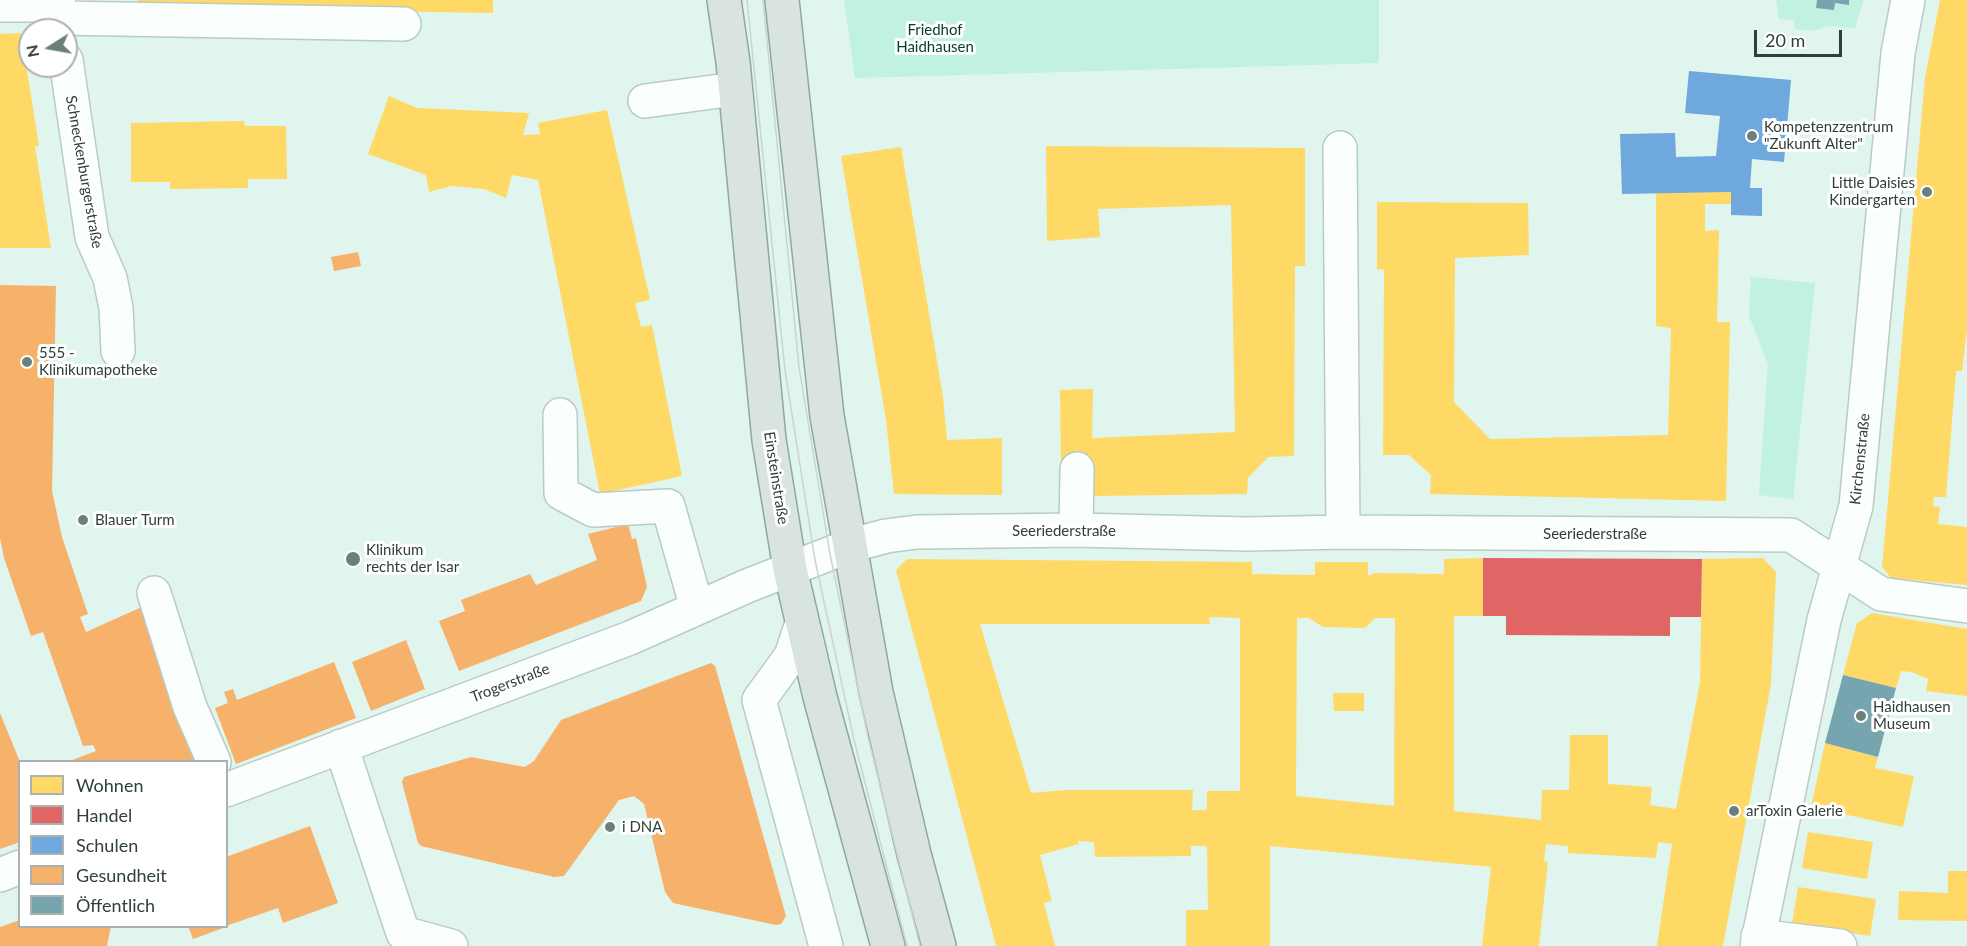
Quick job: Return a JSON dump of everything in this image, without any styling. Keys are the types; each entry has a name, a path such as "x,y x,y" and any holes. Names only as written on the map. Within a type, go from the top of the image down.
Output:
{"main road":[{"name":"Einsteinstraße","path":"724,0 735,89 761,433 820,698 888,946"},
{"path":"782,0 813,306 827,416 888,750 939,946"}],"street":[{"name":"Kirchenstraße","path":"1757,941 1824,620 1856,506 1898,53 1908,0"},
{"path":"0,4 60,13 404,24"},
{"name":"Schneckenburgerstraße","path":"69,78 92,237 110,278 116,308 118,351"},
{"path":"645,101 735,89"},
{"path":"1340,148 1343,532"},
{"path":"560,414 561,493 593,510 668,506 697,608"},
{"path":"1076,530 1077,469"},
{"name":"Seeriederstraße","path":"790,569 849,546 886,536 916,532 1076,530 1247,534 1343,532 1791,535 1881,594 1967,606"},
{"name":"Trogerstraße","path":"228,789 630,638 790,569"},
{"path":"154,593 190,707 213,760"},
{"path":"802,623 791,656 759,700 826,946"},
{"path":"341,746 403,933 451,946"},
{"path":"0,875 18,868"},
{"path":"1757,941 1840,946"}],"green space":[{"name":"Friedhof Haidhausen","path":"844,0 1379,0 1379,63 855,78"},
{"path":"1776,0 1864,0 1855,28 1829,26 1812,31 1794,29 1794,20 1779,19"},
{"path":"1751,277 1815,283 1793,499 1759,495 1768,364 1749,316"}],"building: Wohnen":[{"path":"138,0 493,0 493,13 138,7"},
{"path":"1940,0 1967,0 1967,329 1962,371 1956,371 1946,497 1934,497 1933,506 1940,507 1938,524 1967,527 1967,585 1891,578 1882,567 1925,78"},
{"path":"18,33 18,78 28,78 39,146 35,146 51,248 0,248 0,34"},
{"path":"389,96 417,108 529,113 523,135 540,134 538,123 607,110 650,300 635,303 641,327 652,325 682,476 600,494 538,180 512,175 506,198 484,189 451,186 429,192 426,175 368,154"},
{"path":"244,121 245,126 286,126 287,179 248,179 248,188 170,189 170,182 131,182 131,123"},
{"path":"1046,146 1305,148 1305,266 1295,266 1294,456 1268,457 1248,478 1247,494 1093,496 1061,469 1060,390 1093,389 1092,438 1235,432 1231,205 1098,209 1100,237 1047,241"},
{"path":"901,147 943,397 947,440 1002,438 1002,495 894,494 886,420 841,156"},
{"path":"1731,192 1731,204 1705,204 1705,231 1719,230 1717,322 1730,322 1726,501 1430,494 1431,475 1409,455 1383,455 1384,269 1377,270 1377,202 1528,203 1529,255 1455,258 1454,402 1490,439 1668,435 1671,328 1656,326 1656,193"},
{"path":"1483,558 1483,616 1454,616 1454,811 1541,820 1542,790 1569,790 1570,735 1608,735 1608,784 1652,787 1650,805 1676,809 1700,682 1702,559 1763,558 1776,572 1771,684 1723,946 1657,946 1672,844 1658,842 1656,858 1568,853 1568,846 1546,844 1544,861 1548,862 1539,946 1482,946 1491,867 1270,846 1270,946 1186,946 1186,910 1208,910 1207,846 1191,846 1191,856 1095,857 1094,842 1078,841 1079,844 1040,855 1052,901 1044,903 1055,946 996,946 896,570 907,559 1252,562 1252,574 1315,575 1315,562 1368,562 1368,576 1375,573 1444,574 1444,559","holes":["1209,617 1240,618 1240,791 1207,791 1207,810 1192,810 1193,790 1065,790 1031,793 980,624 1210,624","1297,618 1309,618 1323,627 1365,628 1375,618 1395,618 1394,806 1296,796"]},
{"path":"1872,613 1967,629 1967,696 1926,691 1928,679 1912,672 1901,671 1896,688 1843,675 1857,623"},
{"path":"1333,693 1364,693 1364,711 1334,711"},
{"path":"1825,743 1878,757 1875,768 1914,776 1903,827 1811,807"},
{"path":"1808,832 1873,842 1867,879 1802,868"},
{"path":"1948,871 1967,871 1967,921 1898,920 1899,891 1948,893"},
{"path":"1798,887 1876,899 1870,936 1792,924"}],"building: Handel":[{"path":"1483,558 1702,559 1701,617 1670,617 1670,636 1506,635 1506,616 1483,616"}],"building: Schulen":[{"path":"1689,71 1791,80 1784,162 1752,159 1750,188 1762,188 1762,216 1731,215 1731,192 1622,194 1620,134 1675,133 1676,157 1716,156 1720,116 1685,113"}],"building: Gesundheit":[{"path":"358,252 361,266 334,271 331,257"},
{"path":"0,285 56,286 52,491 62,537 88,614 80,617 86,632 144,606 205,760 72,760 96,751 93,745 83,746 43,632 31,636 4,558 0,538"},
{"path":"628,524 632,539 636,538 647,587 641,601 459,671 439,621 465,611 461,600 530,574 536,585 597,560 588,534"},
{"path":"406,640 425,689 371,711 352,662"},
{"path":"334,662 356,718 236,764 215,708 228,703 224,692 233,689 237,700"},
{"path":"711,663 715,666 786,916 781,924 776,925 673,903 665,892 644,804 634,796 619,800 564,876 554,877 421,846 418,843 402,782 404,777 471,757 525,767 534,761 561,720"},
{"path":"0,713 19,760 18,843 0,849"},
{"path":"310,826 338,903 283,923 278,908 228,925 228,856"},
{"path":"18,921 18,928 111,928 107,946 0,946 0,927"},
{"path":"189,928 223,928 193,939"}],"building: Öffentlich":[{"path":"1817,0 1849,0 1849,5 1835,3 1834,10 1816,8"},
{"name":"Haidhausen Museum","path":"1843,675 1896,688 1878,757 1825,743"}],"tram line":[{"path":"747,0 785,370 815,560 854,740 907,946"},
{"path":"763,0 799,367 830,554 868,737 920,946"}],"place":[{"name":"Kompetenzzentrum \"Zukunft Alter\"","path":"1752,136"},
{"name":"Little Daisies Kindergarten","path":"1927,192"},
{"name":"555 - Klinikumapotheke","path":"27,362"},
{"name":"Blauer Turm","path":"83,520"},
{"name":"Klinikum rechts der Isar","path":"353,559"},
{"name":"Haidhausen Museum","path":"1861,716"},
{"name":"arToxin Galerie","path":"1734,811"},
{"name":"i DNA","path":"610,827"}]}
